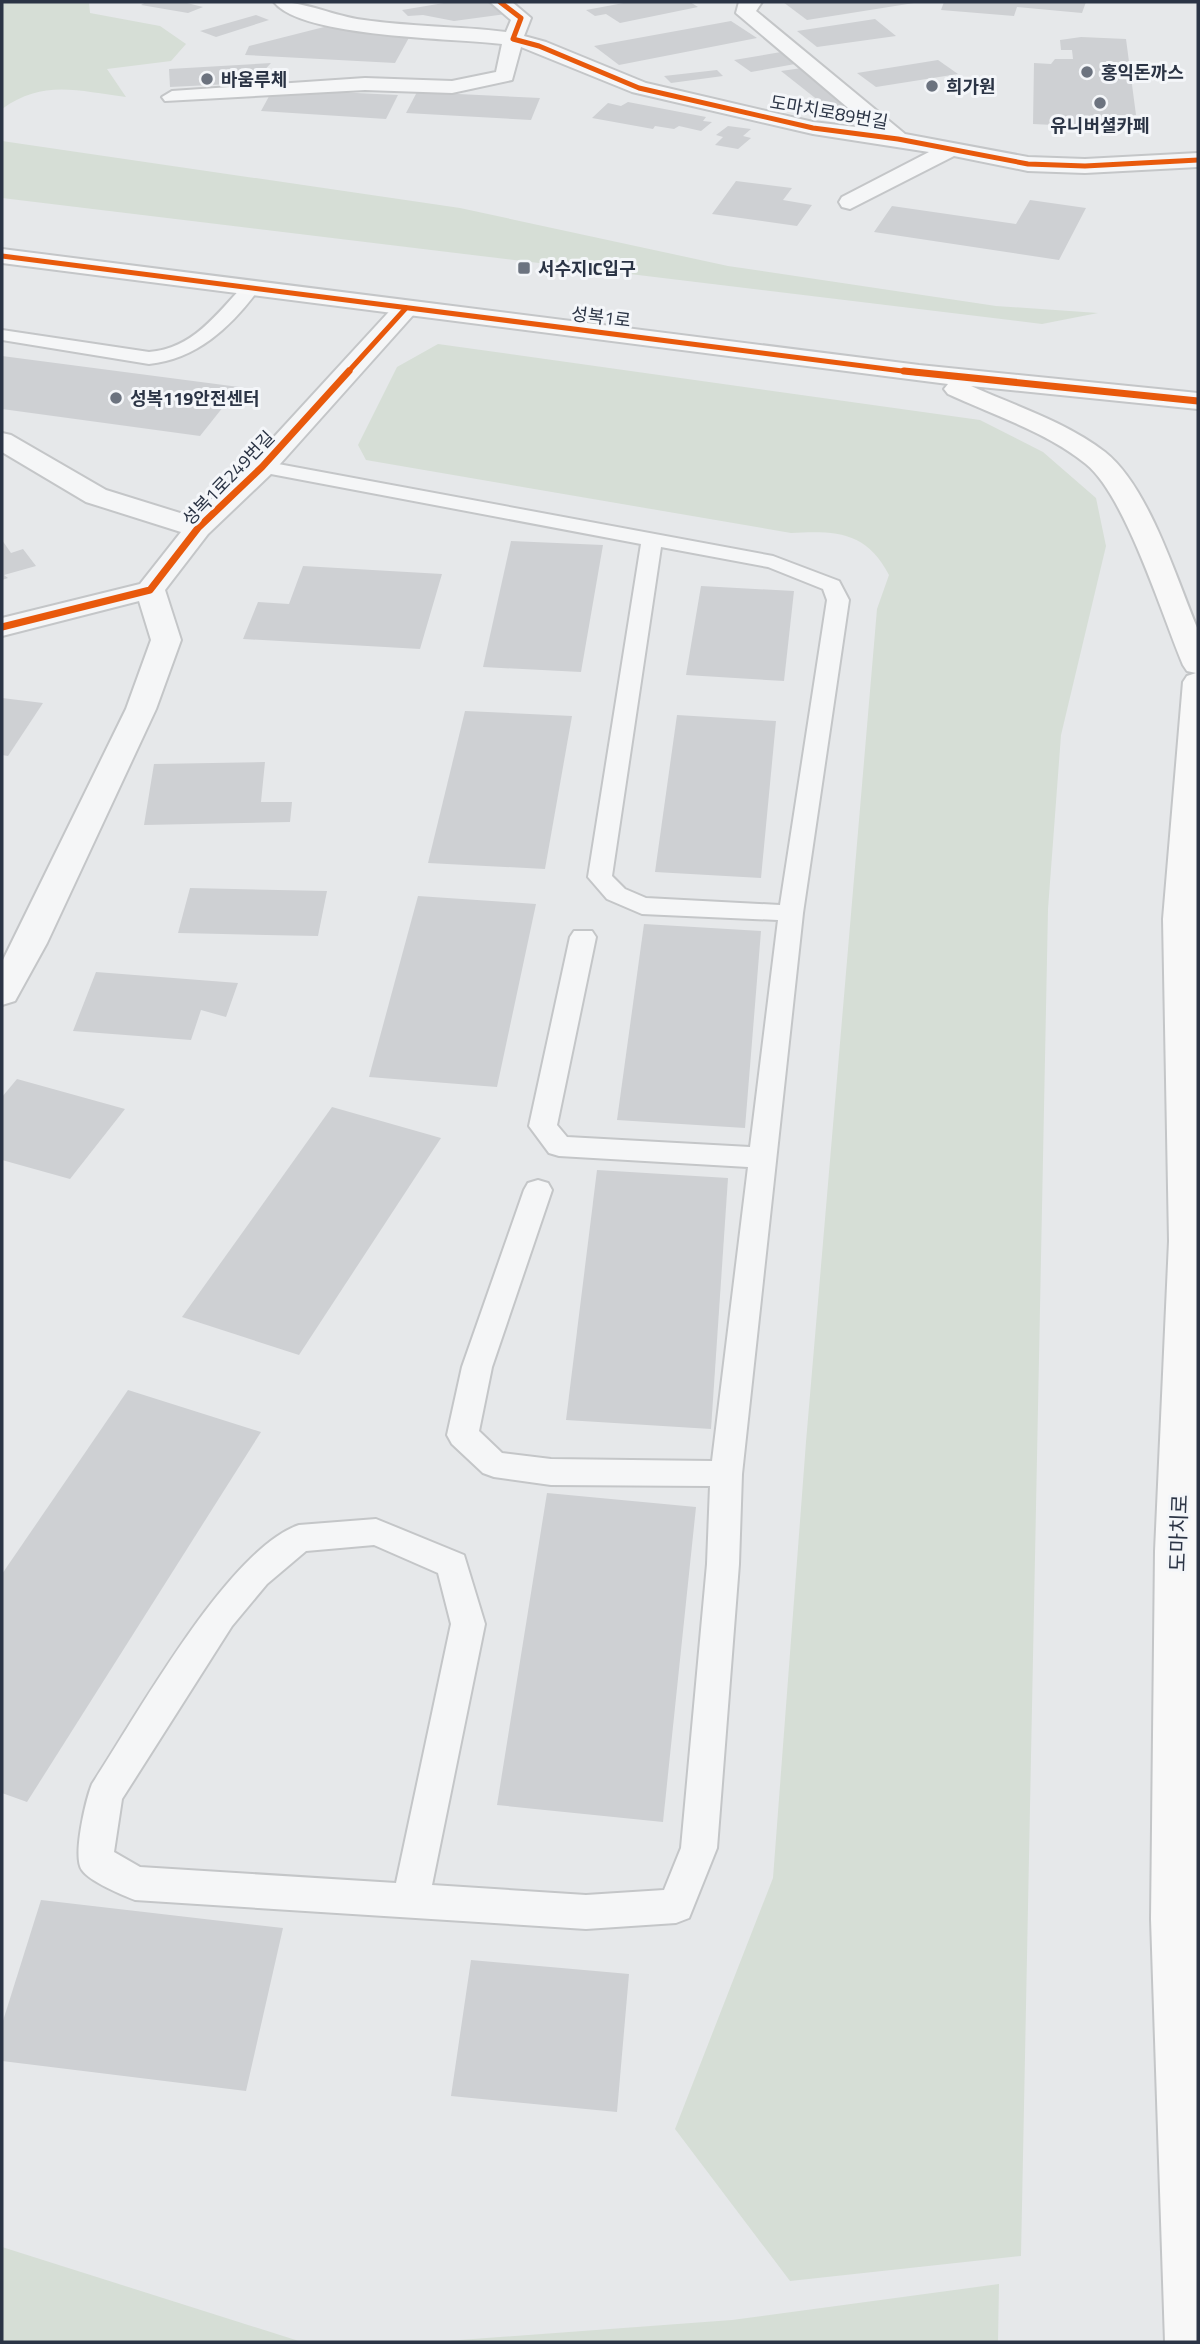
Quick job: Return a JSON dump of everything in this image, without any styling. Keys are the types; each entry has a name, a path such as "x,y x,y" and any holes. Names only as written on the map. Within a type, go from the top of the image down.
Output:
{"main road":[{"name":"성복1로","path":"2,256 919,373 1198,401"},
{"path":"919,373 1020,415 1061,436 1097,459 1127,494 1198,665"},
{"name":"도마치로","path":"1194,2342 1176,1919 1177,1550 1189,1241 1180,919 1198,682"}],"street":[{"name":"도마치로89번길","path":"284,2 304,13 345,22 513,39 639,88 813,128 898,139 1028,164 1085,166 1198,160"},
{"path":"172,97 278,88 365,85 452,87 486,82 505,76 513,39 521,18 500,2"},
{"name":"도마치로89번길","path":"752,2 746,6 746,13 898,139"},
{"path":"850,202 949,150"},
{"name":"성복1로249번길","path":"150,590 198,528 262,467 406,309"},
{"path":"2,441 96,496 198,528"},
{"path":"2,627 150,590 166,640 141,709 16,942 2,993"}],"lane":[{"path":"2,335 149,358 173,357 200,342 250,289"},
{"path":"262,467 773,562 832,585 838,600 791,913 726,1474 723,1564 699,1849 676,1906 586,1912 135,1882 95,1860 105,1795 219,1616 255,1574 299,1538 376,1532 452,1565 468,1624 411,1900"},
{"path":"652,541 616,792 600,877 615,894 642,906 791,913"},
{"path":"583,937 543,1126 558,1146 763,1158"},
{"path":"538,1190 477,1367 463,1435 494,1464 505,1466 551,1472 726,1474"}],"shaded area":[{"path":"2,2 89,2 90,13 160,26 186,44 171,61 107,69 126,97 76,90 47,90 17,100 2,109"},
{"path":"2,141 460,208 728,266 996,306 1098,313 1042,324 2,198"},
{"path":"438,344 980,420 1043,452 1096,498 1106,546 1061,735 1048,909 1021,2256 790,2281 675,2129 773,1878 806,1442 877,609 889,575 880,560 860,542 836,534 791,533 366,460 358,445 397,367"},
{"path":"2,2247 302,2342 2,2342"},
{"path":"999,2284 998,2342 433,2342 732,2320"}],"building":[{"path":"146,2 183,2 203,7 188,13 141,5"},
{"path":"450,2 489,2 506,14 454,21 423,15 408,16 402,10"},
{"path":"629,2 690,2 698,7 620,23 606,14 595,16 586,10"},
{"path":"783,2 914,2 914,3 807,20"},
{"path":"944,2 1086,2 1082,13 1017,7 1014,16 941,10"},
{"path":"256,15 269,20 216,37 200,31"},
{"path":"875,19 896,36 817,47 797,31"},
{"path":"731,21 757,38 619,65 594,46"},
{"path":"328,26 411,34 395,63 245,55 249,46"},
{"path":"1081,37 1126,39 1136,115 1114,117 1115,128 1033,124 1034,63 1051,64 1055,59 1073,59 1072,50 1061,50 1060,40"},
{"path":"781,52 795,64 751,72 734,60"},
{"path":"938,60 958,74 876,87 857,73"},
{"name":"바움루체","path":"271,63 261,74 230,84 170,87 169,69"},
{"path":"802,68 863,118 843,120 781,71"},
{"path":"717,70 723,76 671,83 664,76"},
{"path":"273,89 398,95 386,119 261,111"},
{"path":"417,92 540,98 531,120 406,113"},
{"path":"628,102 706,117 703,121 712,122 701,131 679,126 674,129 655,126 653,129 592,118 608,103 621,106"},
{"path":"728,126 751,129 743,136 751,138 738,149 715,145 723,137 716,135"},
{"path":"736,181 792,188 783,200 812,205 797,226 712,214"},
{"path":"1030,200 1086,208 1059,260 874,232 892,206 1016,224"},
{"name":"성복119안전센터","path":"2,356 239,387 200,436 2,409"},
{"path":"2,540 11,553 23,549 36,566 4,575 8,578 2,580"},
{"path":"511,541 603,545 581,672 483,667"},
{"path":"303,566 442,574 420,649 243,639 258,602 289,604"},
{"path":"701,586 794,591 784,681 686,675"},
{"path":"2,698 43,703 8,756 2,755"},
{"path":"465,711 572,716 545,869 428,863"},
{"path":"677,715 776,721 761,878 655,872"},
{"path":"265,762 261,802 292,802 290,822 144,825 154,764"},
{"path":"190,888 327,891 318,936 178,933"},
{"path":"418,896 536,904 497,1087 369,1077"},
{"path":"644,924 761,931 745,1128 617,1120"},
{"path":"96,972 238,983 226,1017 201,1010 191,1040 73,1031"},
{"path":"17,1079 125,1109 70,1179 2,1160 2,1097"},
{"path":"332,1107 441,1138 299,1355 182,1317"},
{"path":"597,1170 728,1178 711,1429 566,1420"},
{"path":"128,1390 261,1432 27,1802 2,1793 2,1574"},
{"path":"547,1493 696,1507 663,1822 497,1805"},
{"path":"41,1900 283,1928 246,2091 2,2061 2,2024"},
{"path":"471,1960 629,1974 617,2112 451,2096"}],"cycle path":[{"path":"500,2 521,18 513,39 539,46 639,88 813,128 898,139 1028,164 1085,166 1198,160"},
{"path":"2,256 919,373 1198,401"},
{"path":"2,627 150,590 198,528 262,467 406,308"}],"place":[{"name":"홍익돈까스","path":"1087,72"},
{"name":"바움루체","path":"207,79"},
{"name":"희가원","path":"932,86"},
{"name":"유니버셜카페","path":"1100,103"},
{"name":"서수지IC입구","path":"524,268"},
{"name":"성복119안전센터","path":"116,398"}]}
